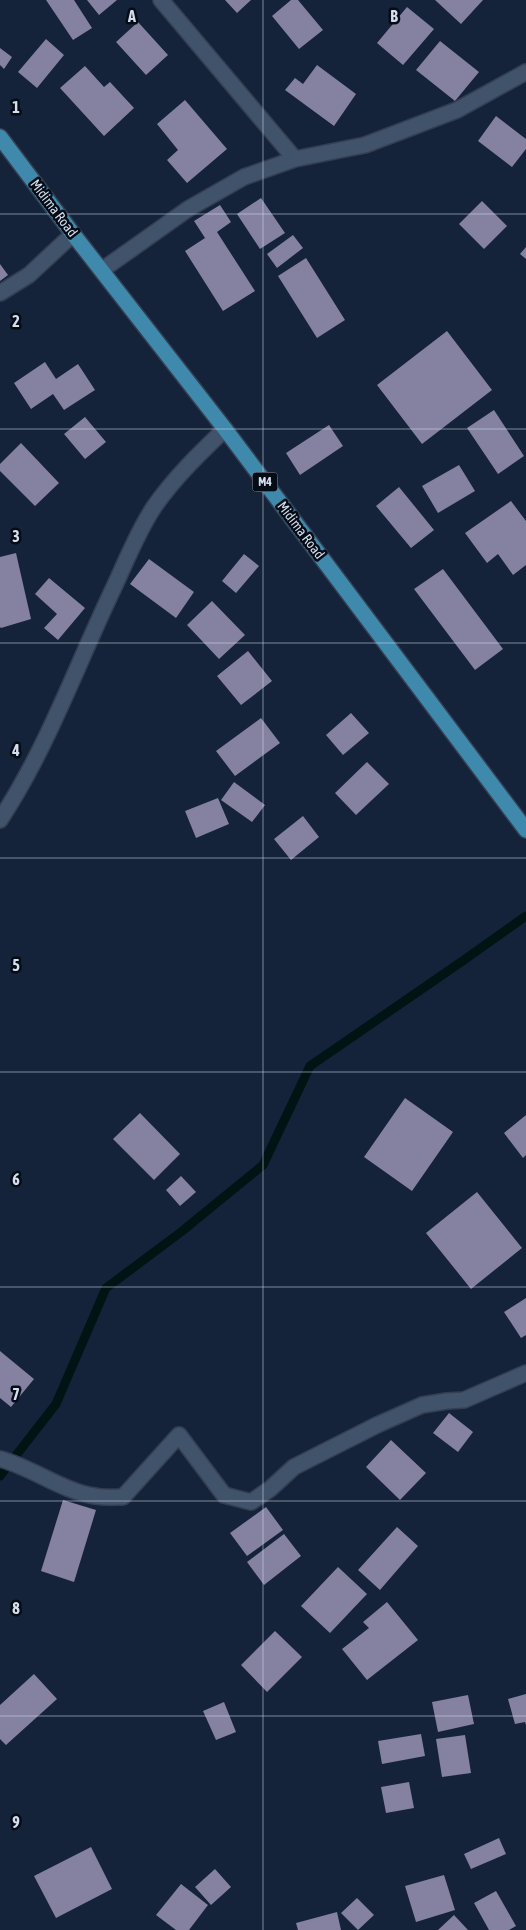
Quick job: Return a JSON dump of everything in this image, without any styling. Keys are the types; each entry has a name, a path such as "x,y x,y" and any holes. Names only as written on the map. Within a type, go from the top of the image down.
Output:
{"main road":[{"name":"Midima Road","path":"0,136 73,234 225,429 526,830"}],"street":[{"path":"161,0 295,159"},
{"path":"102,270 196,204 244,177 295,159 365,145 457,110 526,72"},
{"path":"0,293 29,275 73,234"},
{"path":"0,820 18,793 44,743 104,606 154,508 183,470 225,429"},
{"path":"0,1459 12,1462 64,1486 94,1496 123,1497 179,1435 224,1495 251,1502 270,1489 294,1467 377,1425 422,1405 464,1400 526,1373"}],"building":[{"path":"46,0 74,0 92,28 73,40"},
{"path":"87,0 117,0 99,15"},
{"path":"225,0 251,0 237,13"},
{"path":"291,0 298,0 323,30 299,49 272,16"},
{"path":"435,0 483,0 461,24"},
{"path":"407,7 434,29 403,65 377,43"},
{"path":"138,22 168,55 146,75 116,42"},
{"path":"46,39 64,55 37,88 18,72"},
{"path":"440,41 479,72 455,101 416,70"},
{"path":"0,48 12,57 4,69 0,65"},
{"path":"317,65 356,94 334,126 285,90 295,78 303,84"},
{"path":"85,66 104,87 110,82 134,108 104,136 60,88"},
{"path":"185,100 227,149 187,183 167,160 178,150 157,124"},
{"path":"496,116 526,139 526,149 512,167 478,141"},
{"path":"261,198 285,233 260,249 237,214"},
{"path":"482,201 507,226 484,249 459,224"},
{"path":"220,205 231,222 217,232 255,291 223,311 185,251 205,238 194,221"},
{"path":"293,235 303,248 277,268 267,254"},
{"path":"526,247 526,259 520,254"},
{"path":"306,258 345,320 317,338 278,276"},
{"path":"0,264 8,275 0,281"},
{"path":"447,331 492,390 422,444 377,385"},
{"path":"45,362 56,379 78,364 95,390 64,410 53,394 31,409 14,383"},
{"path":"494,410 524,456 498,474 467,428"},
{"path":"85,417 106,442 85,459 64,434"},
{"path":"329,425 343,446 300,475 286,453"},
{"path":"21,443 59,483 35,506 0,471 0,464"},
{"path":"459,465 475,491 438,513 422,486"},
{"path":"399,487 434,530 411,548 376,506"},
{"path":"511,501 526,521 526,565 513,575 498,554 487,563 465,533"},
{"path":"16,553 31,619 1,628 0,557"},
{"path":"244,554 259,566 236,593 222,581"},
{"path":"149,559 194,592 176,618 130,584"},
{"path":"443,569 503,649 475,670 414,589"},
{"path":"49,578 85,608 58,640 44,628 57,614 35,594"},
{"path":"212,601 245,635 219,659 187,625"},
{"path":"248,651 272,681 241,705 217,676"},
{"path":"351,713 369,733 343,755 326,735"},
{"path":"261,718 280,743 235,776 216,751"},
{"path":"367,762 389,784 356,815 335,793"},
{"path":"234,782 265,805 252,822 221,800"},
{"path":"218,798 229,824 196,838 185,811"},
{"path":"303,816 319,837 291,860 274,839"},
{"path":"405,1098 453,1132 412,1191 364,1157"},
{"path":"140,1113 180,1154 154,1180 113,1139"},
{"path":"526,1115 526,1155 523,1158 504,1133"},
{"path":"181,1176 196,1192 180,1206 166,1190"},
{"path":"477,1192 522,1248 471,1289 426,1233"},
{"path":"526,1298 526,1335 521,1338 504,1312"},
{"path":"0,1351 34,1379 11,1407 0,1398"},
{"path":"449,1413 473,1432 458,1452 433,1433"},
{"path":"391,1440 426,1473 400,1500 366,1467"},
{"path":"63,1500 96,1510 74,1582 41,1571"},
{"path":"266,1507 283,1530 247,1556 230,1533"},
{"path":"397,1527 418,1546 380,1590 358,1570"},
{"path":"284,1534 301,1556 264,1585 247,1562"},
{"path":"338,1567 367,1594 330,1633 301,1606"},
{"path":"387,1602 418,1640 367,1680 342,1649 369,1628 363,1622"},
{"path":"275,1631 302,1657 267,1692 241,1665"},
{"path":"34,1674 57,1699 6,1745 0,1739 0,1705"},
{"path":"526,1694 526,1725 525,1722 515,1724 508,1699"},
{"path":"468,1695 474,1724 438,1732 432,1702"},
{"path":"224,1702 236,1732 216,1740 203,1711"},
{"path":"421,1734 425,1756 382,1764 378,1741"},
{"path":"465,1735 471,1773 442,1777 436,1739"},
{"path":"409,1782 414,1808 386,1813 381,1787"},
{"path":"499,1838 506,1854 471,1869 464,1854"},
{"path":"91,1847 112,1889 56,1918 34,1876"},
{"path":"215,1869 231,1887 211,1905 195,1887"},
{"path":"444,1875 455,1910 416,1922 405,1886"},
{"path":"181,1884 208,1905 189,1930 176,1930 156,1915"},
{"path":"496,1891 516,1926 509,1930 489,1930 474,1903"},
{"path":"357,1898 374,1915 358,1930 341,1913"},
{"path":"337,1912 341,1930 298,1930 296,1923"},
{"path":"454,1915 468,1930 438,1930"}],"waterway":[{"path":"0,1476 56,1404 106,1288 181,1232 263,1165 310,1066 526,916"}]}
